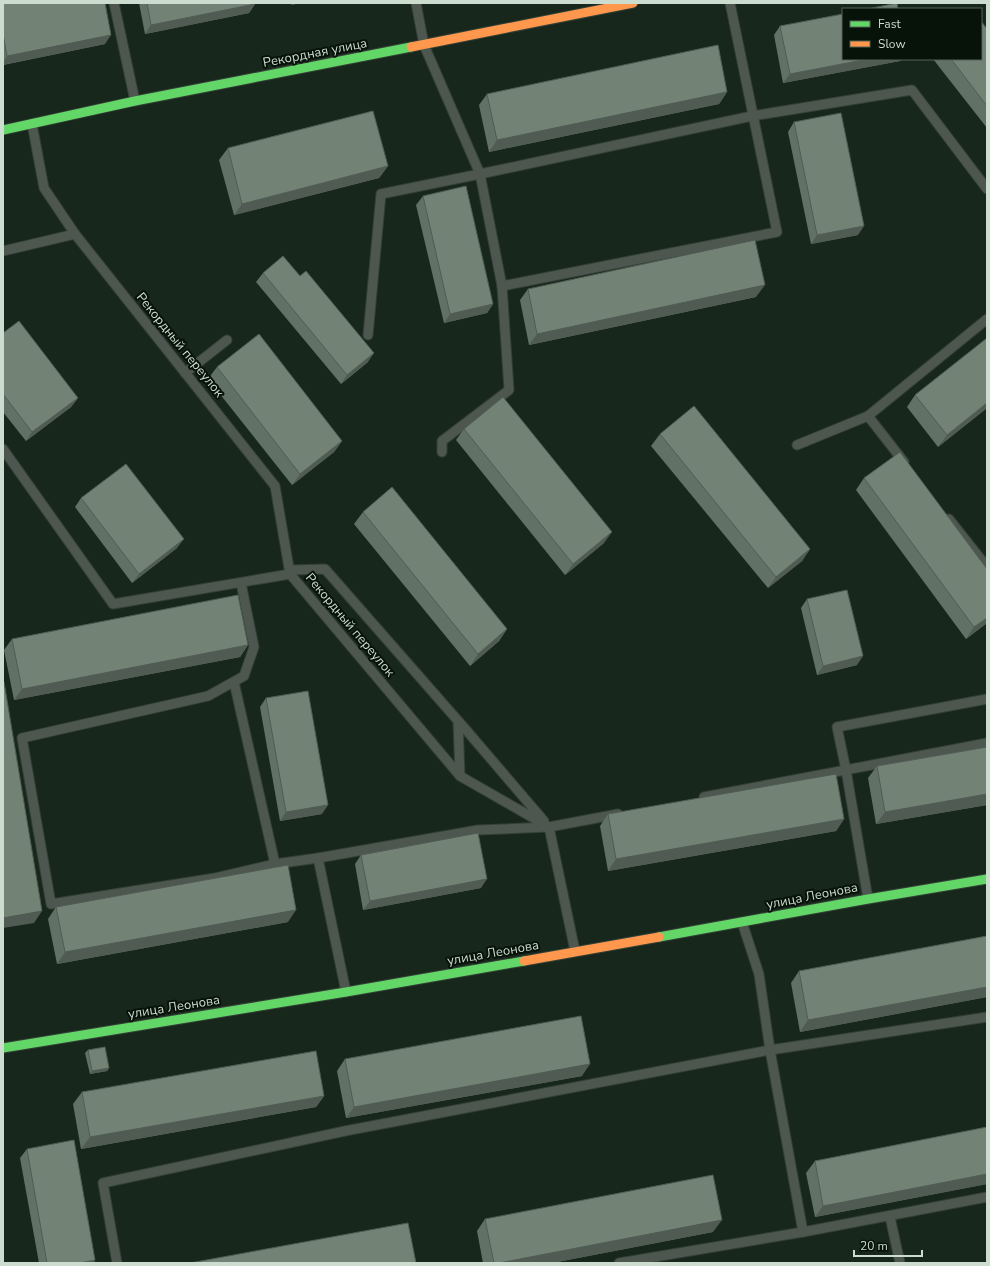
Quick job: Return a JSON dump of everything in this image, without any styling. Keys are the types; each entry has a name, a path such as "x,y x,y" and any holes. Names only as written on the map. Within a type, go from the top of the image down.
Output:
{"street":[{"name":"Рекордная улица","path":"3,130 135,101 633,3"},
{"name":"улица Леонова","path":"3,1048 346,992 987,879"}],"lane":[{"path":"114,3 135,101"},
{"path":"416,3 424,45 480,174 502,286 508,390 442,441 442,452"},
{"path":"502,286 777,232 730,3"},
{"path":"368,335 381,194 752,116 912,90 987,189"},
{"name":"Рекордный переулок","path":"32,124 44,188 75,234 276,486 290,572 460,776 549,827"},
{"path":"3,251 75,234"},
{"path":"797,444 868,416 987,319"},
{"path":"185,373 228,340"},
{"path":"868,416 911,470"},
{"path":"3,448 114,604 241,583 290,572 325,568 549,827 575,951"},
{"path":"944,513 987,567"},
{"path":"241,583 254,647 244,676 208,696 22,738 51,904 215,878 275,864 478,830 549,827 627,812"},
{"path":"234,682 275,864"},
{"path":"868,899 846,770 837,727 987,699"},
{"path":"458,721 460,776"},
{"path":"697,799 987,743"},
{"path":"318,858 346,992"},
{"path":"742,922 759,974 770,1050 803,1232"},
{"path":"117,1263 104,1184 345,1130 770,1050 987,1017"},
{"path":"619,1263 890,1217 987,1197"},
{"path":"890,1217 900,1263"}],"building":[{"path":"3,3 105,3 111,35 7,56 3,34"},
{"path":"147,3 255,3 255,4 151,25"},
{"path":"897,3 898,8 873,8"},
{"path":"842,14 842,60 863,60 790,74 780,26"},
{"path":"982,22 987,29 987,106 952,60 982,60"},
{"path":"718,45 727,92 497,140 487,94"},
{"path":"373,111 388,166 242,204 228,148"},
{"path":"841,113 864,226 817,235 794,122"},
{"path":"466,186 493,304 450,314 423,196"},
{"path":"755,240 765,285 537,334 528,289"},
{"path":"283,256 300,276 306,271 374,353 347,375 263,273"},
{"path":"19,321 78,398 32,432 3,394 3,333"},
{"path":"259,334 342,441 300,474 217,367"},
{"path":"987,338 987,403 947,435 915,395"},
{"path":"503,397 612,532 573,564 464,429"},
{"path":"694,406 810,549 776,577 660,434"},
{"path":"900,452 987,569 987,618 974,627 864,478"},
{"path":"126,464 184,539 139,574 81,498"},
{"path":"392,487 507,629 478,654 363,512"},
{"path":"847,590 863,656 823,666 807,599"},
{"path":"238,595 248,645 22,689 12,639"},
{"path":"3,682 42,911 3,918"},
{"path":"308,691 328,805 286,812 266,698"},
{"path":"987,747 987,794 885,812 877,766"},
{"path":"836,774 844,819 616,859 608,814"},
{"path":"478,833 487,879 370,901 361,855"},
{"path":"288,865 296,910 65,952 56,907"},
{"path":"987,936 987,987 808,1020 799,971"},
{"path":"581,1016 590,1064 354,1107 345,1059"},
{"path":"105,1047 109,1068 92,1071 88,1050"},
{"path":"316,1051 324,1096 90,1137 82,1092"},
{"path":"987,1127 987,1174 823,1206 815,1161"},
{"path":"74,1140 95,1260 80,1263 47,1263 27,1149"},
{"path":"713,1175 722,1220 494,1263 485,1219"},
{"path":"408,1223 416,1263 190,1263"}],"traffic: fast":[{"path":"3,130 135,101 411,47"},
{"path":"659,937 987,879"},
{"path":"3,1048 346,992 524,961"}],"traffic: slow":[{"path":"411,47 633,3"},
{"path":"524,961 659,937"}]}
